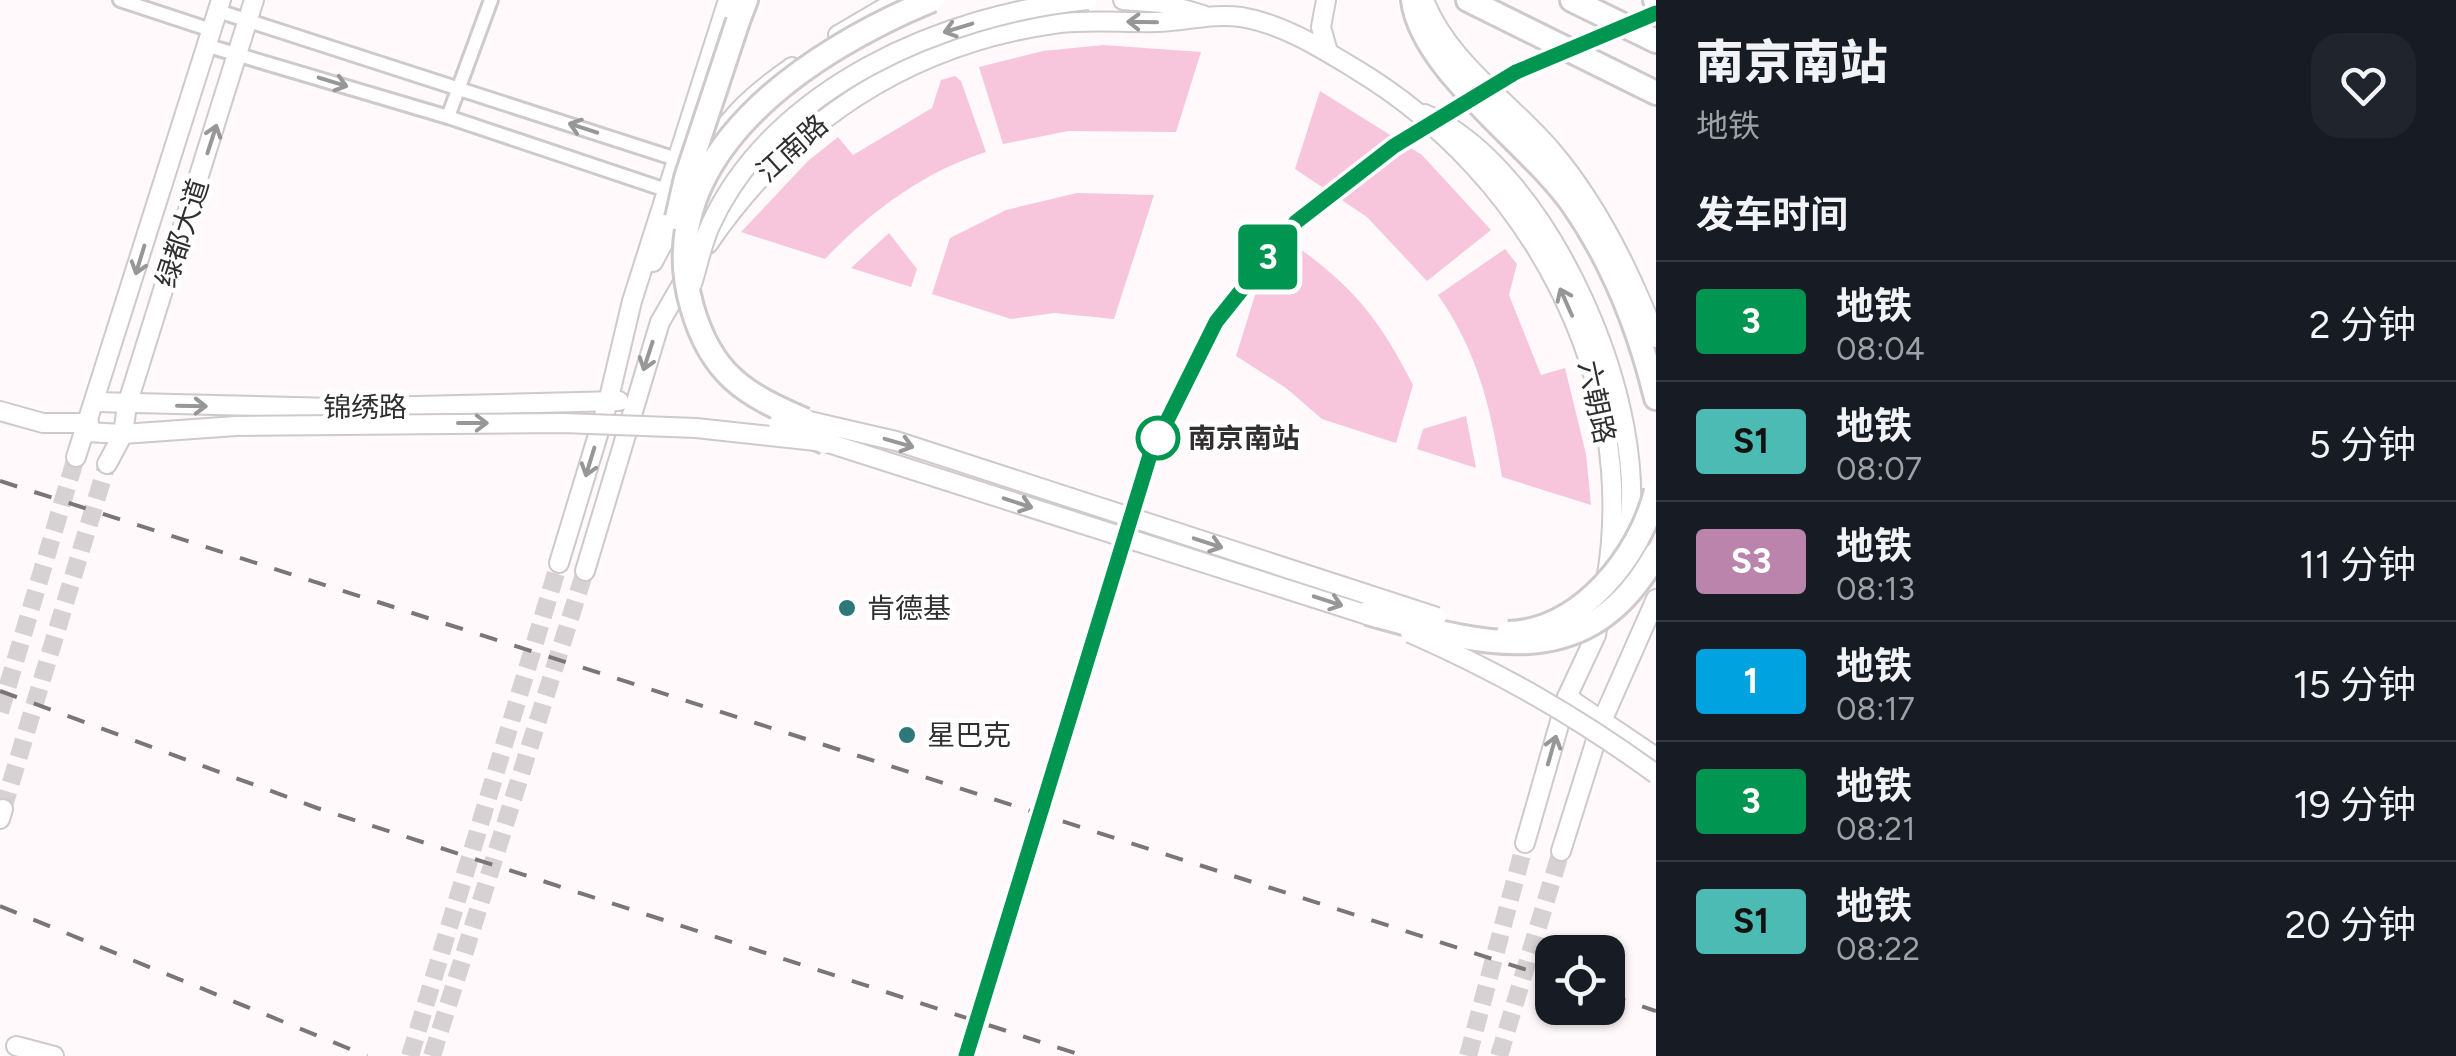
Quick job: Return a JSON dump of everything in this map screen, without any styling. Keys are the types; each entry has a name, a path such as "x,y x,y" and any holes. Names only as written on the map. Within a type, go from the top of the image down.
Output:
{"highway":[{"path":"710,372 691,305 685,262 694,203 728,141 758,106 842,42 932,0"},
{"path":"1413,0 1415,19 1435,56 1542,166 1572,204 1624,296 1656,398"},
{"path":"1468,0 1656,93"},
{"path":"1572,0 1656,41"},
{"path":"737,7 686,178 672,265 681,326 710,372 740,403 825,442"},
{"path":"691,305 720,369 764,402 805,420"},
{"path":"763,415 805,420"},
{"path":"1437,617 1492,644 1543,630 1599,592 1616,572 1637,537 1656,492"},
{"path":"1367,614 1492,644 1542,643 1592,623 1628,593 1656,554"},
{"path":"1437,617 1511,633 1572,611"}],"street":[{"path":"120,0 240,53 666,190"},
{"name":"绿都大道","path":"107,464 123,434 127,405 254,0"},
{"path":"448,117 491,0"},
{"path":"632,301 710,146 742,104 820,46 898,0"},
{"path":"691,305 710,226 726,199 790,122 828,92 870,65 952,29 1026,9 1104,0"},
{"path":"1123,0 1162,2 1213,18"},
{"path":"1326,0 1321,27 1328,52"},
{"path":"1424,0 1451,49 1554,153 1606,230 1640,295 1656,338"},
{"path":"219,6 248,22 676,158"},
{"name":"绿都大道","path":"76,457 219,6"},
{"path":"559,563 676,158 737,7"},
{"name":"江南路","path":"585,571 660,322 736,203 794,142 878,80 940,53 1010,32 1070,23 1213,18 1243,8"},
{"name":"六朝路","path":"1243,8 1328,52 1417,110 1501,196 1561,291 1598,384 1613,501 1612,547 1596,635 1567,697 1524,844"},
{"path":"1417,110 1452,125 1490,159 1537,214 1580,282 1626,405 1634,473 1632,522 1616,572"},
{"name":"锦绣路","path":"95,402 354,408 634,399"},
{"path":"0,411 43,423 123,434 236,426 582,424 696,428 825,442 1367,614 1489,666 1582,720 1656,774"},
{"path":"805,420 896,441 1437,617"},
{"path":"1596,635 1656,516"},
{"path":"1560,851 1602,721 1656,598"},
{"path":"1567,697 1656,757"},
{"path":"8,1042 34,1056"},
{"path":"8,1042 54,1056"}],"shaded area":[{"path":"1103,45 1201,52 1176,132 1068,131 1003,144 979,67 1043,51"},
{"path":"955,76 961,81 986,152 963,160 899,195 825,259 741,232 808,161 838,137 853,155 932,108 941,80"},
{"path":"1320,91 1422,155 1491,230 1427,281 1367,217 1295,169"},
{"path":"1077,193 1154,195 1114,319 1054,313 1011,319 932,294 950,238 1006,210"},
{"path":"1275,231 1340,281 1371,315 1399,358 1413,385 1396,443 1322,419 1286,388 1236,356"},
{"path":"889,233 917,269 911,287 851,268"},
{"path":"1505,249 1517,264 1509,295 1541,375 1565,368 1586,454 1591,505 1502,477 1481,382 1463,338 1438,295"},
{"path":"1466,416 1476,468 1417,449 1423,429"}],"tunnel":[{"path":"0,712 76,457"},
{"path":"3,809 107,464"},
{"path":"410,1056 559,563"},
{"path":"432,1056 585,571"},
{"path":"1468,1056 1525,843"},
{"path":"1499,1056 1561,851"}],"railway":[{"path":"0,481 1535,973"},
{"path":"0,691 317,808 1084,1056"},
{"path":"0,906 367,1056"},
{"path":"1625,1001 1656,1011"}],"metro line":[{"name":"3","path":"966,1056 1150,455 1216,322 1296,222 1394,146 1516,72 1656,13"}],"place":[{"name":"南京南站","path":"1158,438"},
{"name":"肯德基","path":"847,608"},
{"name":"星巴克","path":"907,735"}]}
